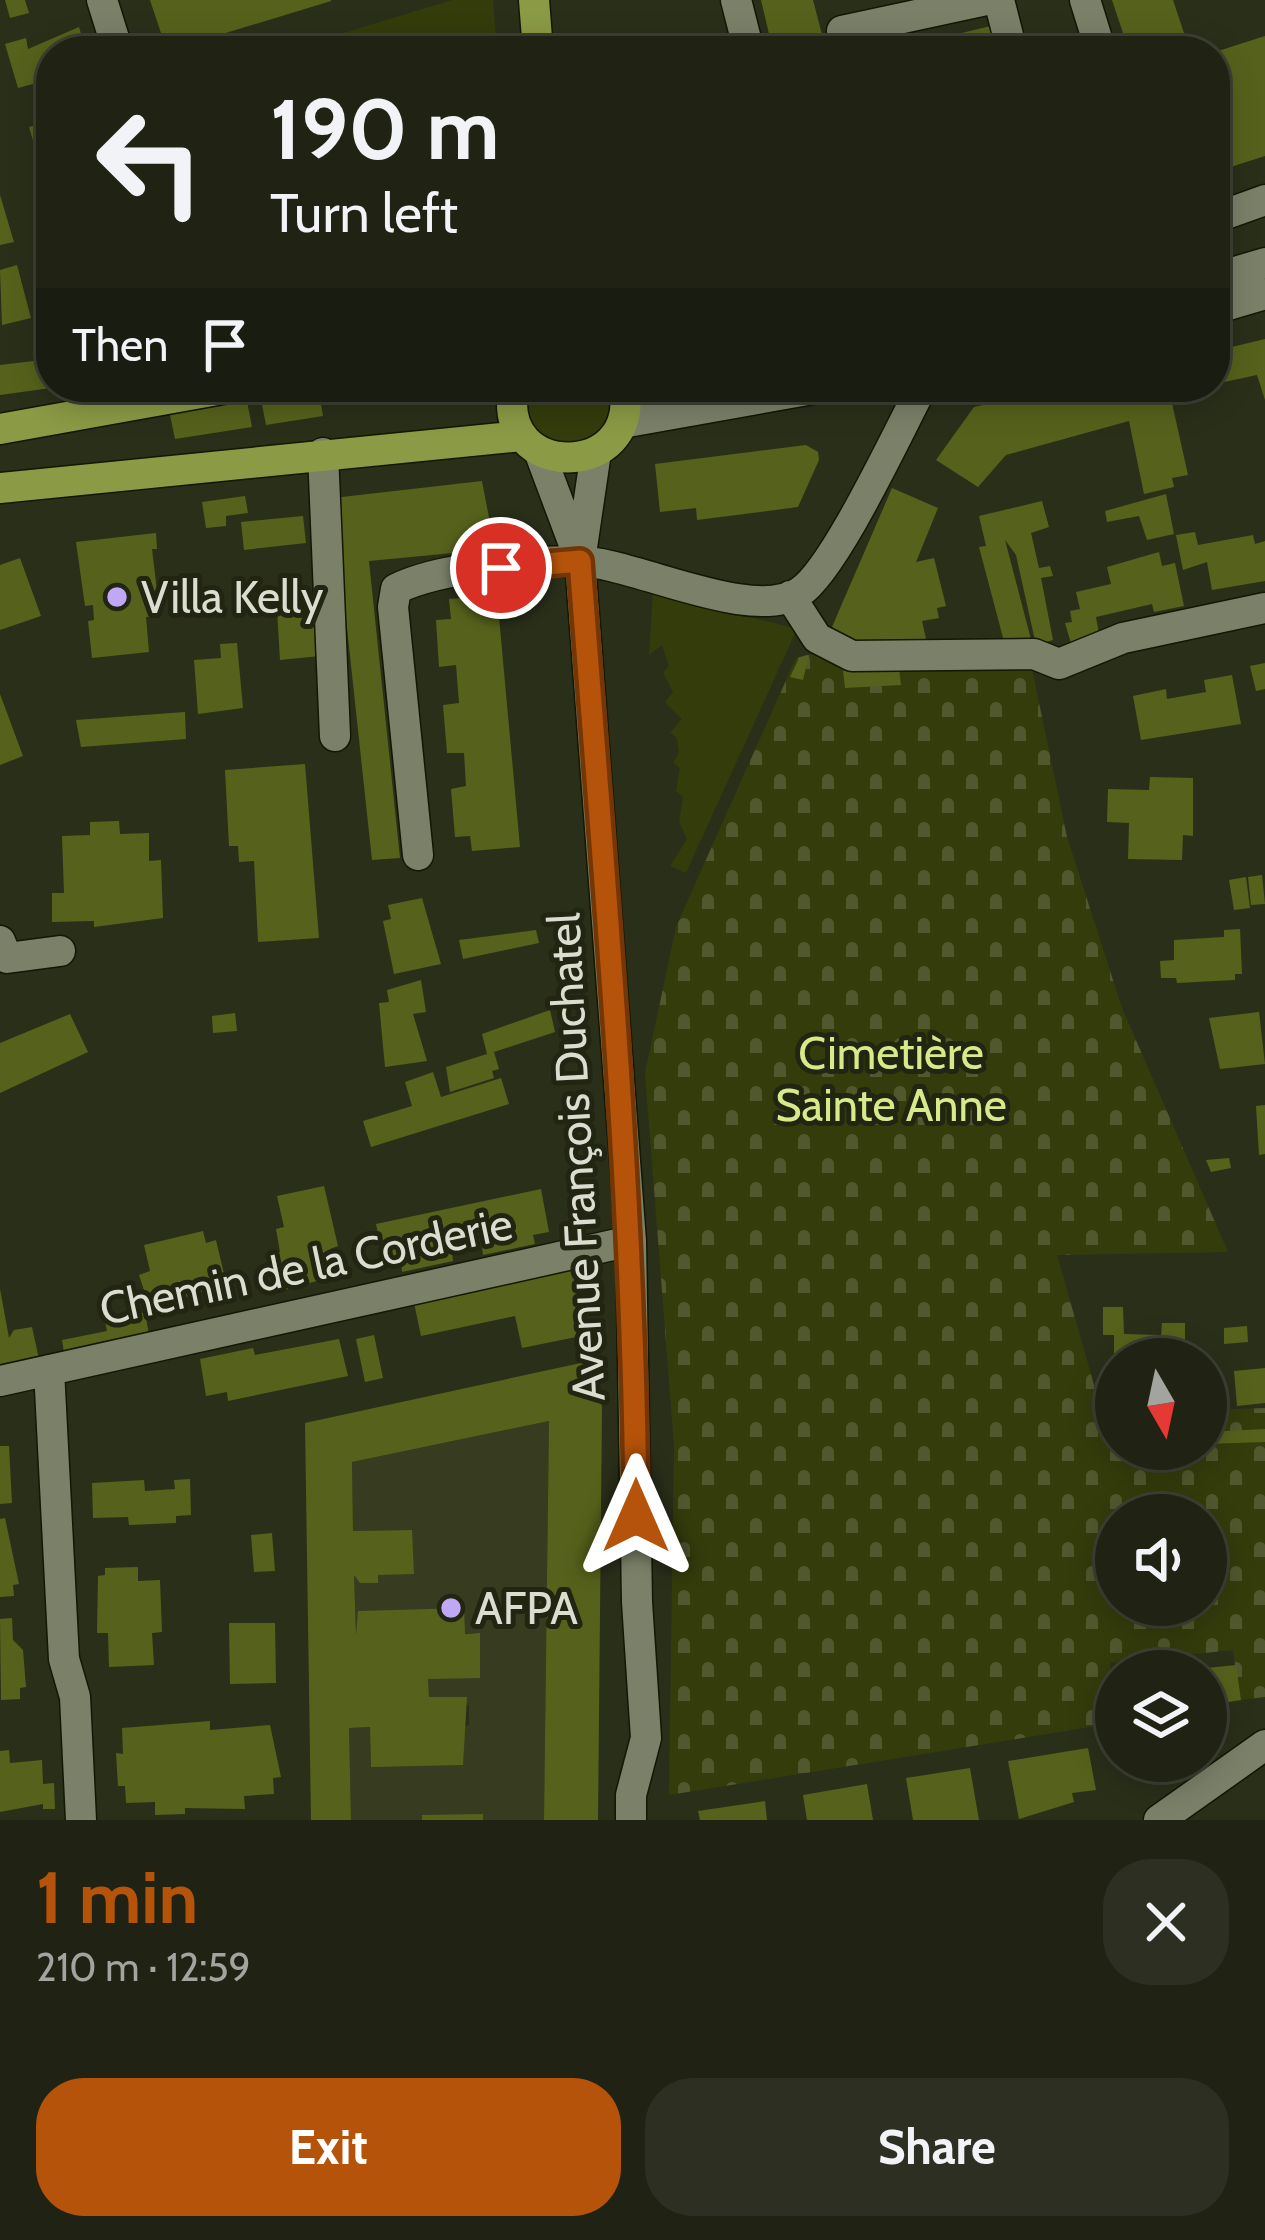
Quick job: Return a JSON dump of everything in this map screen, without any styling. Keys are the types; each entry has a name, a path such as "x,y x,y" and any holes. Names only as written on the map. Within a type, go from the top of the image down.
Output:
{"main road":[{"path":"534,0 537,36"},
{"path":"0,429 150,402"},
{"path":"514,402 514,419 531,443 558,458 596,452 622,422 623,402"},
{"path":"0,488 322,453 531,443"}],"street":[{"path":"102,0 113,36"},
{"path":"736,0 744,36"},
{"path":"842,32 986,0"},
{"path":"999,0 1008,36"},
{"path":"1085,0 1096,36"},
{"path":"1230,213 1265,200"},
{"path":"1230,274 1265,263"},
{"path":"1230,304 1265,294"},
{"path":"622,422 737,402"},
{"path":"418,855 393,607 396,589 422,576 580,561 769,603 790,596 801,592 825,563 914,402"},
{"name":"Avenue François Duchatel","path":"531,443 580,561"},
{"name":"Avenue François Duchatel","path":"596,452 580,561 631,1241 637,1602 646,1738 632,1795 632,1820"},
{"path":"322,453 334,736"},
{"path":"790,596 817,638 852,656 1034,654 1059,664 1123,638 1265,608"},
{"path":"0,941 7,958 60,951"},
{"name":"Chemin de la Corderie","path":"0,1381 631,1241"},
{"path":"49,1370 64,1659 75,1697 81,1820"},
{"path":"1159,1820 1265,1745"}],"shaded area":[{"name":"AFPA","path":"549,1421 544,1820 351,1820 349,1728 370,1727 371,1767 469,1725 469,1705 429,1697 428,1679 480,1677 479,1633 356,1636 354,1575 361,1583 377,1583 378,1575 414,1573 411,1530 353,1531 352,1462"}],"green space":[{"path":"452,0 493,0 496,36 333,36"},
{"path":"520,402 621,402 612,440 539,451"},
{"path":"653,592 797,629 686,873 670,866 687,839 679,822 680,768 673,763 679,753 677,738 670,733 682,719 665,702 673,692 663,672 669,666 662,645 649,655"},
{"name":"Cimetière Sainte Anne","path":"833,648 847,671 880,665 1032,669 1067,837 1122,1008 1228,1252 1057,1255 1095,1388 1095,1470 1227,1470 1227,1409 1265,1408 1265,1697 1240,1700 1233,1650 1095,1650 1095,1726 669,1795 674,1445 645,1073 676,927 796,658"}],"building":[{"path":"5,0 25,0 29,13 10,18"},
{"path":"150,0 331,0 216,36 162,36"},
{"path":"761,0 813,0 822,36 769,36"},
{"path":"1112,0 1173,0 1185,36 1124,36"},
{"path":"995,25 997,36 949,36"},
{"path":"79,27 82,36 58,36"},
{"path":"1265,36 1265,156 1230,167 1230,47"},
{"path":"26,38 28,49 36,46 36,83 18,88 5,44"},
{"path":"0,195 14,242 0,245"},
{"path":"17,265 31,318 2,325 0,270"},
{"path":"1265,339 1265,400 1257,375 1230,381 1230,347"},
{"path":"36,361 36,390 0,395 0,365"},
{"path":"247,402 252,427 175,439 169,410"},
{"path":"262,402 321,402 323,416 266,425"},
{"path":"996,402 1172,402 1188,475 1172,478 1174,487 1144,494 1129,421 1006,455 978,487 936,460 974,407"},
{"path":"806,445 818,452 819,460 798,507 697,520 696,508 660,512 655,464"},
{"path":"482,481 495,549 369,561 400,858 372,860 333,498"},
{"path":"892,488 938,508 916,562 934,558 946,606 937,608 939,618 922,621 926,639 863,649 832,627"},
{"path":"1166,494 1174,534 1147,540 1139,516 1107,522 1105,511"},
{"path":"245,496 248,513 226,516 226,526 206,528 202,502"},
{"path":"1042,501 1049,527 1031,533 1039,568 1050,566 1053,576 1041,578 1053,640 1036,645 1016,555 1005,540 1033,647 1006,649 979,547 986,546 979,516"},
{"path":"303,516 306,543 244,550 241,522"},
{"path":"1195,532 1198,545 1253,535 1255,544 1265,541 1265,581 1212,590 1207,562 1183,570 1176,535"},
{"name":"Villa Kelly","path":"156,533 157,549 152,549 160,616 146,617 149,652 92,658 88,621 94,620 93,605 85,606 76,542"},
{"path":"1159,552 1162,566 1175,563 1184,606 1154,612 1152,604 1096,617 1100,640 1073,650 1065,623 1072,622 1070,611 1080,609 1076,592 1111,584 1107,567"},
{"path":"20,558 41,616 0,630 0,565"},
{"path":"497,595 520,847 472,851 470,836 455,837 451,789 466,786 464,753 447,753 443,705 459,703 456,665 439,667 436,620 451,619 449,599"},
{"path":"314,606 320,656 280,660 277,610"},
{"path":"237,643 243,708 198,714 194,660 221,658 220,644"},
{"path":"809,655 803,680 790,677 799,658"},
{"path":"1265,663 1265,689 1256,691 1250,666"},
{"path":"899,669 901,685 845,688 843,670"},
{"path":"1232,675 1241,724 1141,740 1133,696 1166,689 1167,699 1206,692 1204,680"},
{"path":"0,694 23,756 0,765"},
{"path":"185,712 186,739 81,747 76,720"},
{"path":"305,764 319,938 258,942 254,861 239,862 238,846 229,846 225,770"},
{"path":"1150,777 1193,778 1193,836 1183,835 1182,860 1128,859 1129,823 1107,822 1108,789 1149,790"},
{"path":"119,821 120,834 149,833 149,861 161,860 163,918 94,927 94,921 52,922 52,893 64,893 62,836 90,835 90,822"},
{"path":"1262,875 1265,904 1251,905 1248,877"},
{"path":"1246,877 1250,908 1234,910 1229,880"},
{"path":"422,898 441,964 394,974 383,921 391,919 388,905"},
{"path":"1240,929 1242,974 1235,974 1235,980 1177,983 1176,978 1161,978 1160,961 1174,960 1174,940 1224,937 1224,930"},
{"path":"536,930 539,943 463,959 459,940"},
{"path":"421,980 426,1012 413,1014 427,1061 385,1067 379,1003 389,1002 387,990"},
{"path":"550,1010 555,1032 494,1052 499,1069 492,1071 494,1078 450,1092 446,1067 487,1054 482,1034"},
{"path":"1259,1012 1265,1064 1220,1069 1209,1018"},
{"path":"235,1013 237,1031 213,1033 212,1016"},
{"path":"70,1014 88,1052 0,1093 0,1043"},
{"path":"433,1072 441,1097 501,1078 509,1104 371,1147 363,1121 412,1106 405,1082"},
{"path":"1265,1105 1265,1154 1259,1155 1256,1106"},
{"path":"1229,1158 1231,1168 1211,1172 1206,1160"},
{"path":"324,1186 338,1246 330,1249 335,1276 276,1292 267,1254 280,1252 276,1229 284,1227 277,1196"},
{"path":"541,1189 549,1232 533,1235 535,1244 483,1255 482,1247 452,1253 453,1261 402,1272 401,1263 385,1266 376,1224"},
{"path":"203,1231 206,1243 216,1240 225,1278 215,1280 217,1287 150,1309 139,1275 150,1271 144,1245"},
{"path":"577,1264 586,1335 522,1348 515,1316 421,1336 413,1298"},
{"path":"0,1289 9,1338 14,1330 32,1327 39,1359 0,1368"},
{"path":"1103,1307 1123,1307 1124,1334 1161,1335 1162,1323 1185,1323 1185,1338 1103,1335"},
{"path":"145,1312 149,1335 64,1353 62,1340 107,1331 105,1321"},
{"path":"1247,1326 1248,1342 1227,1344 1224,1328"},
{"path":"374,1335 383,1378 365,1382 356,1339"},
{"path":"339,1339 348,1376 228,1401 227,1392 206,1396 200,1359 253,1348 255,1355"},
{"path":"590,1361 602,1407 598,1820 544,1820 549,1421 352,1462 353,1531 412,1530 414,1574 378,1575 378,1583 360,1583 354,1575 356,1636 358,1611 464,1608 465,1634 480,1633 480,1678 428,1679 429,1697 467,1697 463,1765 371,1767 370,1727 349,1728 351,1820 311,1820 305,1423"},
{"path":"1265,1368 1265,1403 1237,1406 1234,1371"},
{"path":"1265,1429 1265,1442 1227,1443 1227,1431"},
{"path":"0,1446 9,1446 12,1503 0,1504"},
{"path":"190,1479 191,1515 176,1516 176,1523 129,1525 128,1517 93,1518 92,1483 144,1480 145,1491 175,1489 174,1480"},
{"path":"5,1518 19,1584 13,1585 14,1596 0,1597 0,1519"},
{"path":"272,1533 275,1571 254,1572 251,1535"},
{"path":"138,1567 138,1581 160,1580 162,1632 152,1633 154,1665 109,1667 108,1633 97,1633 98,1576 105,1575 105,1568"},
{"path":"12,1618 13,1640 23,1650 26,1687 20,1688 20,1699 1,1700 0,1619"},
{"path":"229,1623 275,1623 276,1683 230,1684"},
{"path":"1236,1665 1241,1700 1227,1702 1227,1666"},
{"path":"210,1721 210,1730 270,1725 281,1777 273,1778 274,1794 244,1796 245,1809 185,1808 185,1814 155,1815 155,1802 126,1803 125,1786 118,1786 116,1753 123,1754 122,1728"},
{"path":"1088,1748 1096,1790 1072,1793 1074,1802 1019,1819 1008,1761"},
{"path":"9,1750 10,1763 42,1760 43,1784 54,1783 55,1809 43,1809 43,1804 0,1812 0,1751"},
{"path":"970,1768 979,1820 913,1820 906,1778"},
{"path":"867,1784 873,1820 807,1820 803,1795"},
{"path":"765,1801 767,1820 700,1820 698,1811"},
{"path":"483,1814 483,1820 422,1820 422,1815"}],"place":[{"name":"Villa Kelly","path":"117,597"},
{"name":"AFPA","path":"451,1608"}],"route":[{"path":"501,568 580,561 621,1053 635,1343 636,1516"}]}
